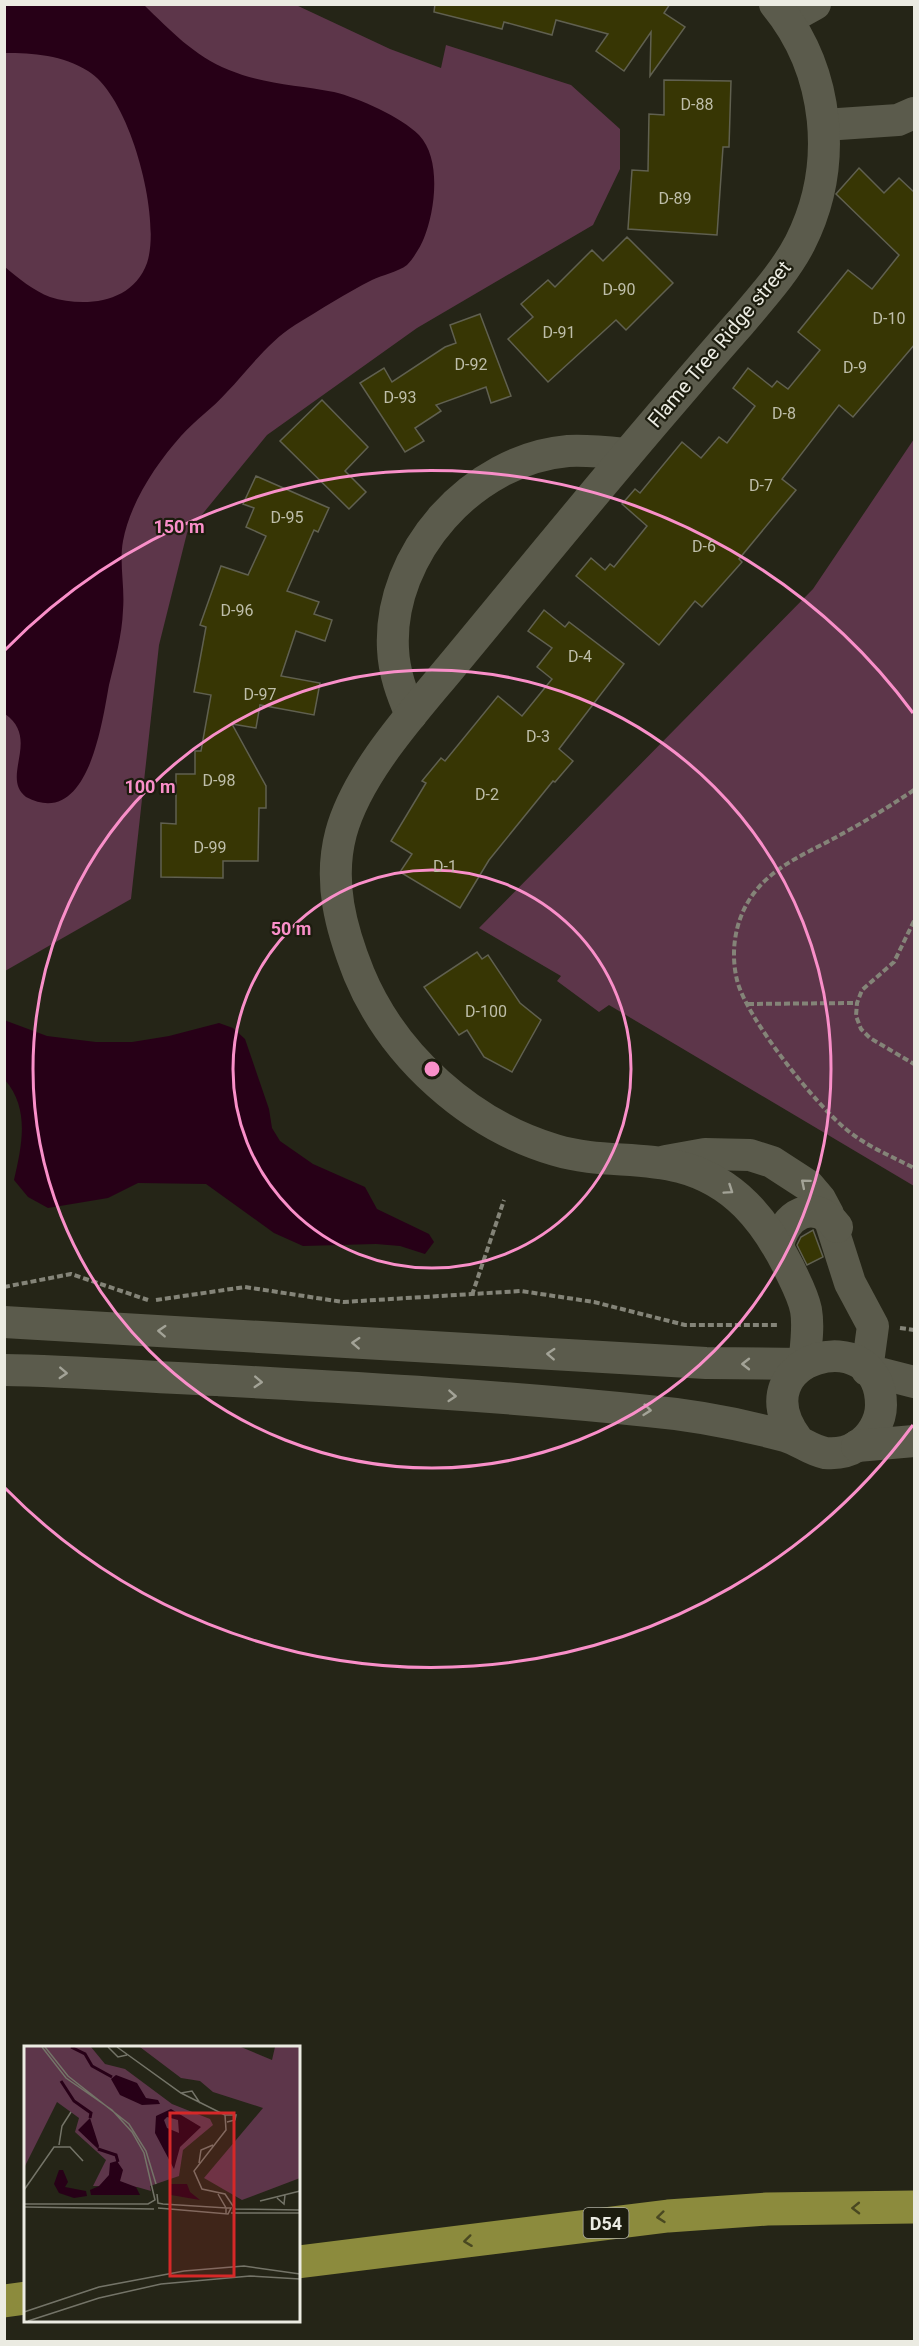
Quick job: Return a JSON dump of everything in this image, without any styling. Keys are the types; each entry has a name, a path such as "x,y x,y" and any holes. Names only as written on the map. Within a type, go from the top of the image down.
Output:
{"highway":[{"name":"D54","path":"300,2262 668,2216 767,2209 915,2207"},
{"path":"4,2301 24,2298"}],"street":[{"name":"Flame Tree Ridge street","path":"804,1364 807,1325 803,1298 767,1228 737,1195 698,1173 655,1163 589,1159 552,1149 516,1135 482,1117 423,1068 379,1012 363,983 340,920 336,863 340,834 350,807 365,780 411,715 627,454 765,293 800,243 820,186 824,156 824,126 820,97 812,70 782,12 815,4"},
{"path":"824,126 898,120 915,113"},
{"path":"411,715 398,683 393,649 395,615 404,581 436,524 457,502 481,483 508,468 536,458 566,452 597,451 627,454"},
{"name":"Flame Tree Ridge street","path":"655,1163 705,1154 750,1155 772,1162 809,1186 820,1199 828,1214 850,1283 873,1326"},
{"path":"778,1248 780,1236 794,1217 816,1211 828,1214"},
{"path":"4,1322 706,1363 804,1364"},
{"path":"873,1326 867,1370 879,1389 881,1406 878,1422 870,1436 857,1446 842,1452 826,1453 810,1449 797,1439 785,1418 783,1394 789,1379 813,1358 829,1354 845,1357 867,1370 915,1382"},
{"path":"4,1370 289,1384 613,1407 660,1412 755,1428 797,1439"},
{"path":"857,1446 915,1441"}],"path":[{"path":"914,1167 869,1145 830,1115 798,1078 747,1004 737,982 734,960 735,936 742,914 753,894 769,877 788,862 850,830 915,790"},
{"path":"915,921 894,962 862,990 856,1003 856,1016 861,1029 884,1047 915,1064"},
{"path":"747,1004 856,1003"},
{"path":"472,1295 504,1200"},
{"path":"4,1287 71,1274 151,1300 245,1287 343,1302 521,1291 594,1302 686,1325 807,1325"},
{"path":"873,1326 915,1330"}],"shaded area":[{"path":"5,4 144,5 194,50 229,70 268,81 334,92 367,103 391,115 419,135 431,157 434,171 433,200 428,227 419,248 407,265 353,290 276,339 222,398 181,436 145,485 126,527 123,541 121,629 96,746 78,786 64,799 47,803 26,797 19,789 17,769 21,746 20,735 15,724 5,714 5,267 32,288 50,297 78,302 106,299 131,287 140,276 147,263 150,218 139,160 117,105 103,85 88,71 68,61 37,54 5,53"},
{"path":"5,5 296,5 390,49 441,68 446,45 571,85 620,129 620,169 593,225 417,328 267,435 187,533 159,645 131,899 5,971"},
{"path":"914,439 914,1186 609,1005 599,1012 557,981 561,976 479,928 813,589"},
{"path":"4,1020 47,1036 96,1042 132,1042 169,1036 219,1023 233,1028 245,1039 269,1109 272,1128 280,1141 313,1164 365,1187 377,1209 429,1234 434,1242 425,1254 400,1246 376,1244 303,1246 274,1233 206,1184 138,1183 108,1198 48,1208 28,1197 14,1180 22,1128 18,1103 5,1080"}],"building":[{"path":"435,4 670,4 664,13 685,27 650,76 651,32 624,71 596,51 608,34 556,20 552,35 504,22 502,29 434,12"},
{"path":"664,80 731,81 729,147 723,147 717,235 628,229 632,170 648,171 649,114 664,115"},
{"path":"859,168 884,193 899,178 915,193 915,344 853,417 839,405 782,479 796,490 739,559 742,562 702,607 695,601 659,645 576,576 591,558 605,570 610,564 614,567 647,526 622,504 635,489 640,493 682,442 701,458 719,437 727,443 755,406 733,388 748,368 772,387 777,381 788,389 820,350 798,332 848,270 872,289 899,255 836,194"},
{"path":"627,237 673,283 626,330 616,320 548,382 508,339 533,317 521,304 548,280 555,287 592,250 603,261"},
{"path":"480,314 511,396 491,403 486,387 436,405 441,411 415,428 424,441 405,452 360,383 384,368 392,382 445,347 456,343 450,325"},
{"path":"322,400 368,447 345,471 366,492 349,509 280,441"},
{"path":"256,476 329,508 318,532 314,530 287,591 319,602 314,614 332,620 325,641 296,631 281,676 320,683 314,715 260,705 256,728 232,724 266,786 266,808 259,808 258,861 223,861 223,878 161,877 161,823 176,824 176,774 195,774 195,751 201,751 211,695 194,692 206,627 200,625 221,566 248,575 266,536 246,527 254,508 243,504"},
{"path":"544,610 565,627 569,622 624,664 559,749 573,761 555,782 553,781 489,860 460,908 400,872 412,854 391,841 426,783 422,781 441,758 445,761 498,696 522,716 552,679 537,667 552,648 528,631"},
{"path":"477,952 482,959 488,955 520,1003 541,1020 512,1072 484,1057 467,1030 459,1035 424,987"},
{"path":"813,1230 823,1257 807,1265 797,1245 801,1237"}]}
